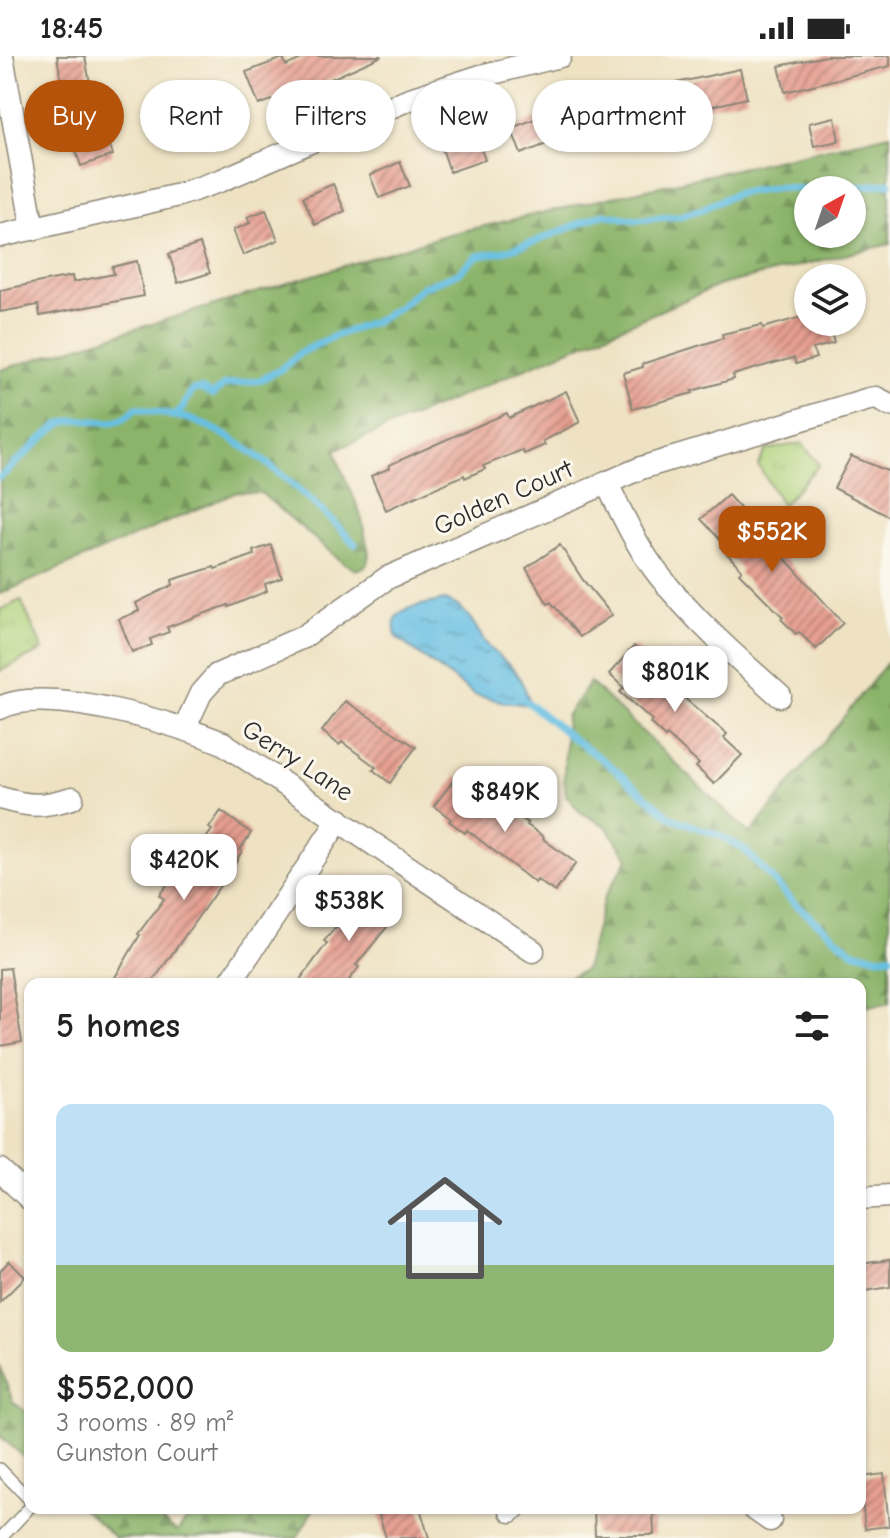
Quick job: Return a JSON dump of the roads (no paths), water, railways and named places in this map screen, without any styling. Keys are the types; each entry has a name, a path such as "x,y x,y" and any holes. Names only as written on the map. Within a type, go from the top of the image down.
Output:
{"street":[{"path":"2,56 33,229"},
{"path":"0,236 179,195 222,180 407,100 481,76 560,56"},
{"name":"Golden Court","path":"185,727 207,683 226,670 303,637 387,578 641,468 869,399 876,398 890,405"},
{"path":"606,482 633,536 656,572 689,610 780,696"},
{"name":"Gerry Lane","path":"0,708 15,702 35,700 95,706 185,727 223,743 533,951"},
{"path":"0,798 32,806 46,806 72,798"},
{"path":"233,978 339,820"},
{"path":"0,1170 24,1193"},
{"path":"866,1198 890,1196"}],"lane":[{"path":"0,1469 24,1494"},
{"path":"1,1538 24,1513"}],"water":[{"path":"445,600 463,611 486,643 514,670 531,705 475,695 397,638 394,627 401,613 408,608"}],"waterway":[{"path":"866,186 890,183"},
{"path":"0,477 61,424 72,420 118,421 136,408 174,416 182,409 192,390 201,389 213,395 224,385 260,380 281,369 300,353 376,321 399,307 422,287 458,273 477,256 534,242 603,214 636,220 680,216 737,193 780,187 794,188"},
{"path":"174,416 197,422 246,448 296,487 355,544"},
{"path":"526,701 606,762 672,818 721,836 744,849 794,903 852,951 890,956"}]}
